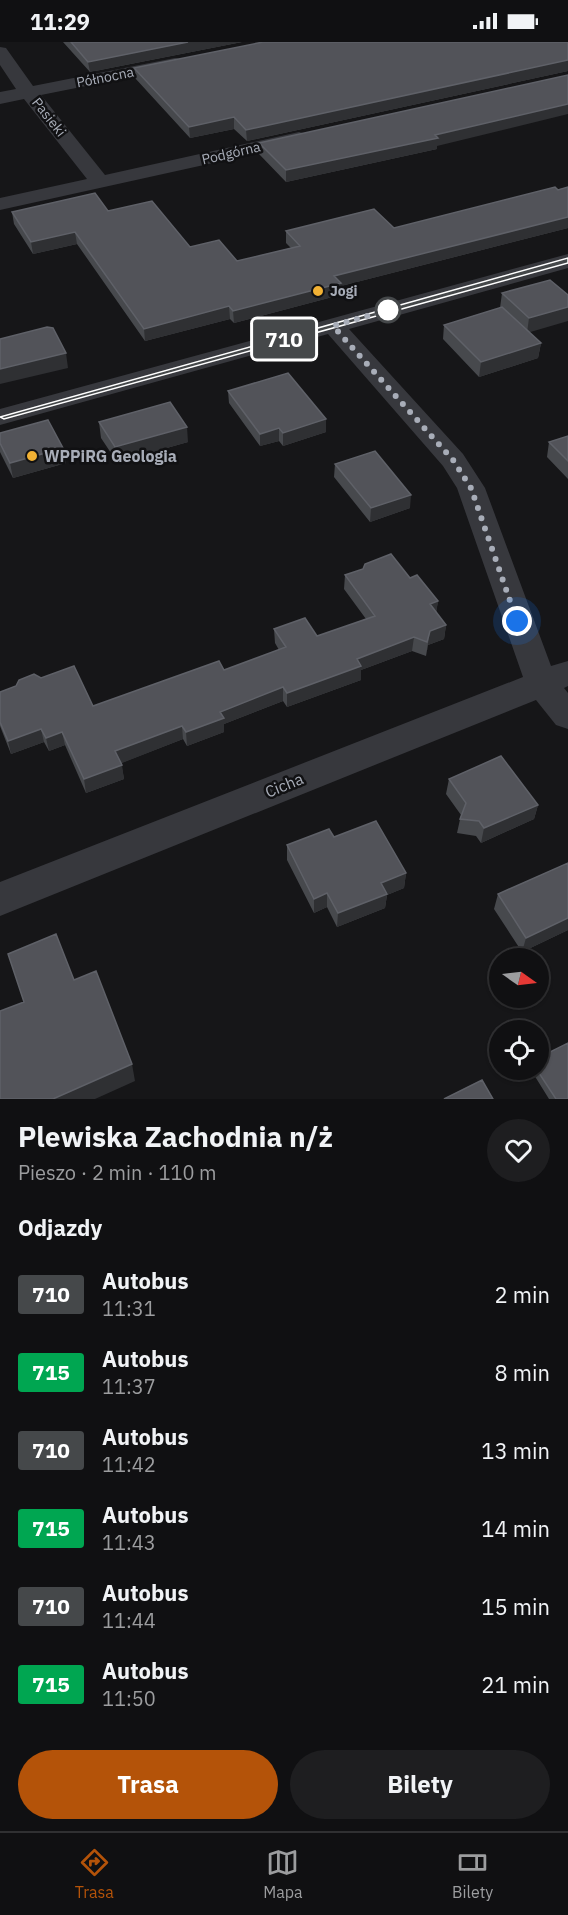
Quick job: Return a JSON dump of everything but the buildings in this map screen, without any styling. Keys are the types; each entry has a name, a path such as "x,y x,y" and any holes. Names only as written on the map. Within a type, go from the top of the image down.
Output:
{"street":[{"name":"Pasieki","path":"0,52 100,182"},
{"name":"Północna","path":"0,98 190,60"},
{"name":"Podgórna","path":"0,204 322,132"},
{"path":"0,417 568,261"},
{"path":"333,326 453,460 471,488 555,678 568,716"},
{"name":"Cicha","path":"0,899 555,678"}],"bus line":[{"name":"710","path":"0,417 568,261"}],"place":[{"name":"Jogi","path":"318,291"},
{"name":"WPPiRG Geologia","path":"32,456"}],"route":[{"path":"388,310 333,326 453,460 471,488 517,621"}]}
